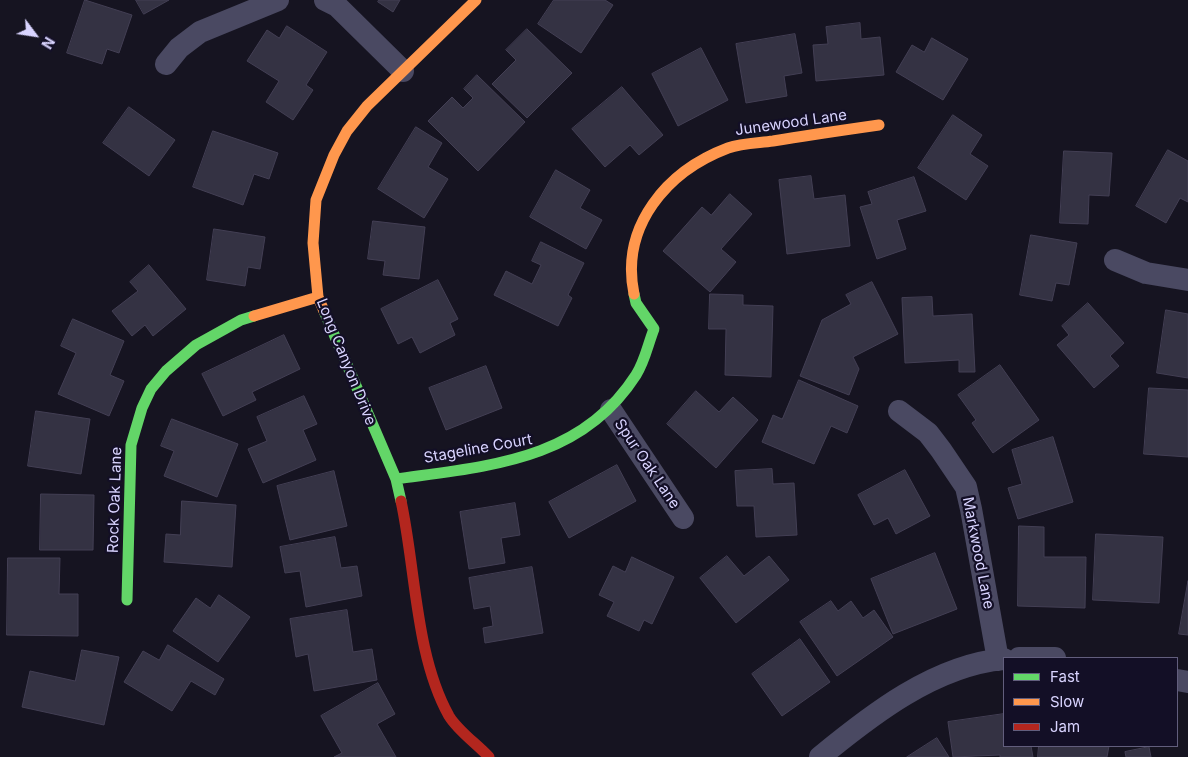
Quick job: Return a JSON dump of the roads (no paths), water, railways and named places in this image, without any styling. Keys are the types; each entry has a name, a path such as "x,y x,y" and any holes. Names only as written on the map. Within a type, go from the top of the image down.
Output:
{"street":[{"path":"166,64 180,48 200,32 278,0"},
{"path":"325,0 337,6 403,72"},
{"name":"Long Canyon Drive","path":"476,0 367,106 347,130 316,200 313,222 318,297 396,478 408,533 420,628 429,670 450,716 489,757"},
{"name":"Junewood Lane","path":"654,329 636,303 631,279 632,246 644,216 669,185 694,164 730,146 879,125"},
{"path":"1115,260 1146,272 1188,280"},
{"name":"Rock Oak Lane","path":"128,600 131,445 142,408 151,389 166,371 196,345 241,320 318,297"},
{"name":"Stageline Court","path":"396,478 495,464 535,455 562,444 611,410 637,373 654,329"},
{"name":"Spur Oak Lane","path":"611,410 683,518"},
{"name":"Markwood Lane","path":"900,411 928,432 966,487 1007,657"},
{"path":"830,754 881,710 921,686 955,671 1003,660"}]}
